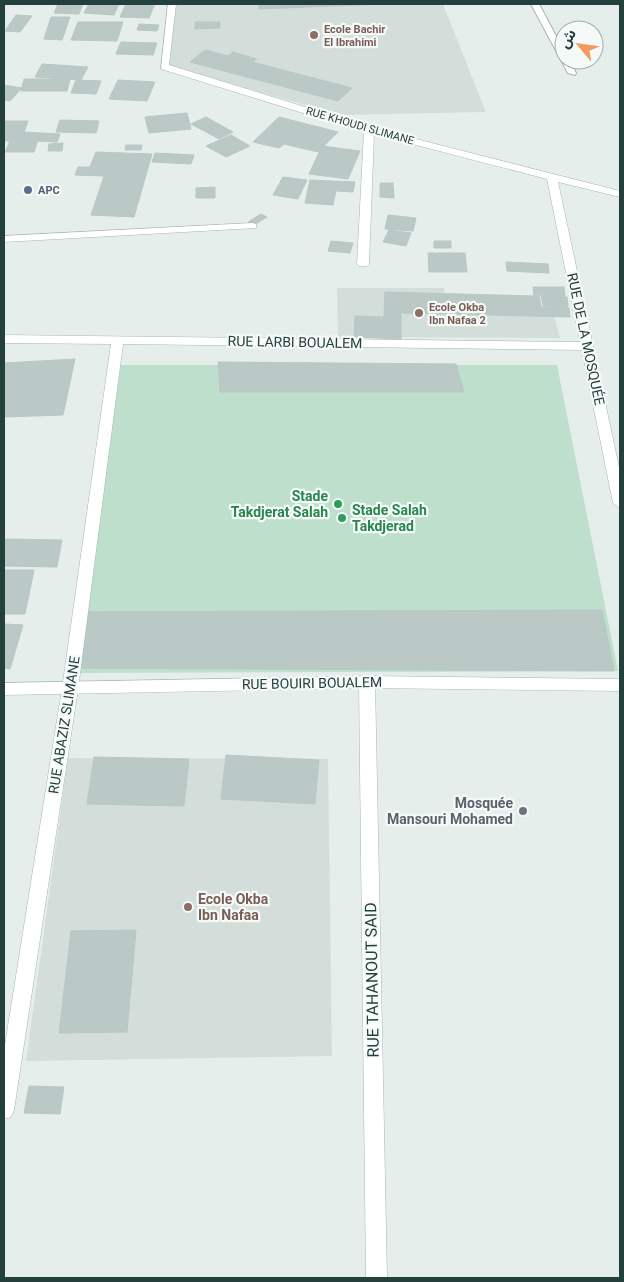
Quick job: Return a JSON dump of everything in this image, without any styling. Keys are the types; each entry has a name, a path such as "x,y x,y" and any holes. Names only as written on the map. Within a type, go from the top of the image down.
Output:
{"street":[{"name":"RUE KHOUDI SLIMANE","path":"172,4 164,67 369,130 620,194"},
{"path":"363,264 369,130"},
{"name":"RUE DE LA MOSQUÉE","path":"552,176 620,503"},
{"path":"4,239 252,226"},
{"name":"RUE LARBI BOUALEM","path":"4,339 587,346"},
{"name":"RUE ABAZIZ SLIMANE","path":"4,1110 70,689 118,339"},
{"name":"RUE BOUIRI BOUALEM","path":"4,689 367,682 620,685"},
{"name":"RUE TAHANOUT SAID","path":"367,682 377,1278"}],"lane":[{"path":"535,4 554,39"}],"shaded area":[{"name":"Ecole Bachir El Ibrahimi","path":"175,4 443,4 486,112 342,115 168,67"},
{"name":"Ecole Okba Ibn Nafaa 2","path":"337,288 444,288 448,311 554,315 560,338 338,337"},
{"name":"Ecole Okba Ibn Nafaa","path":"68,758 328,759 332,1056 26,1061"}],"green space":[{"name":"Stade Salah Takdjerad","path":"121,365 557,365 618,671 73,673"}],"building":[{"path":"58,4 83,4 79,14 54,13"},
{"path":"89,4 119,4 114,15 84,13"},
{"path":"126,4 155,4 149,18 120,17"},
{"path":"259,4 382,4 259,9"},
{"path":"16,15 32,16 20,32 5,31"},
{"path":"51,17 70,17 62,40 44,39"},
{"path":"78,22 123,22 117,41 71,40"},
{"path":"195,22 220,22 220,28 195,29"},
{"path":"139,24 159,25 157,31 137,30"},
{"path":"121,42 157,43 153,55 116,54"},
{"path":"205,50 228,56 233,52 257,59 252,62 352,88 338,101 190,62"},
{"path":"42,64 88,67 81,80 35,77"},
{"path":"24,79 70,79 67,91 21,91"},
{"path":"76,80 101,81 96,94 71,93"},
{"path":"118,80 155,82 147,101 109,99"},
{"path":"4,85 22,88 10,101 4,100"},
{"path":"187,113 191,129 149,133 145,117"},
{"path":"206,117 233,132 219,139 191,124"},
{"path":"279,117 338,132 318,152 284,144 279,148 253,142"},
{"path":"60,120 99,121 96,133 56,132"},
{"path":"4,121 28,121 24,132 40,133 34,152 5,152 10,141 4,141"},
{"path":"40,133 60,134 57,142 37,141"},
{"path":"231,135 250,146 226,157 206,146"},
{"path":"63,143 62,151 48,151 49,144"},
{"path":"126,145 142,145 141,150 125,150"},
{"path":"322,146 360,151 348,179 309,174"},
{"path":"96,152 152,154 134,217 91,215 104,176 75,175 78,167 90,167"},
{"path":"155,153 194,155 191,164 152,162"},
{"path":"283,177 307,180 298,199 273,195"},
{"path":"310,180 355,182 353,192 336,191 333,205 305,203"},
{"path":"380,183 393,183 394,198 380,197"},
{"path":"215,187 215,198 196,198 196,188"},
{"path":"261,214 267,217 254,225 248,222"},
{"path":"388,215 416,218 413,231 385,229"},
{"path":"389,230 411,233 406,246 383,242"},
{"path":"331,241 353,243 350,253 328,251"},
{"path":"434,241 451,241 451,248 434,248"},
{"path":"428,253 465,253 467,272 429,272"},
{"path":"506,262 548,264 549,273 507,271"},
{"path":"533,287 564,287 565,296 539,295 541,307 569,308 570,317 401,313 401,339 354,337 355,316 384,317 385,292 534,296"},
{"path":"541,296 567,297 568,307 543,306"},
{"path":"75,359 63,415 4,417 4,363"},
{"path":"218,362 456,364 464,392 220,392"},
{"path":"4,540 62,540 57,567 4,566"},
{"path":"4,570 34,570 25,614 4,614"},
{"path":"602,610 614,671 77,668 84,612"},
{"path":"4,624 23,625 10,669 4,668"},
{"path":"226,755 319,760 315,804 221,799"},
{"path":"94,757 189,759 184,806 87,804"},
{"path":"136,930 127,1032 59,1033 71,931"},
{"path":"29,1086 64,1087 60,1114 24,1113"}],"place":[{"name":"Ecole Bachir El Ibrahimi","path":"314,35"},
{"name":"APC","path":"28,190"},
{"name":"Ecole Okba Ibn Nafaa 2","path":"419,313"},
{"name":"Stade Takdjerat Salah","path":"338,504"},
{"name":"Stade Salah Takdjerad","path":"342,518"},
{"name":"Mosquée Mansouri Mohamed","path":"523,811"},
{"name":"Ecole Okba Ibn Nafaa","path":"188,907"}]}
